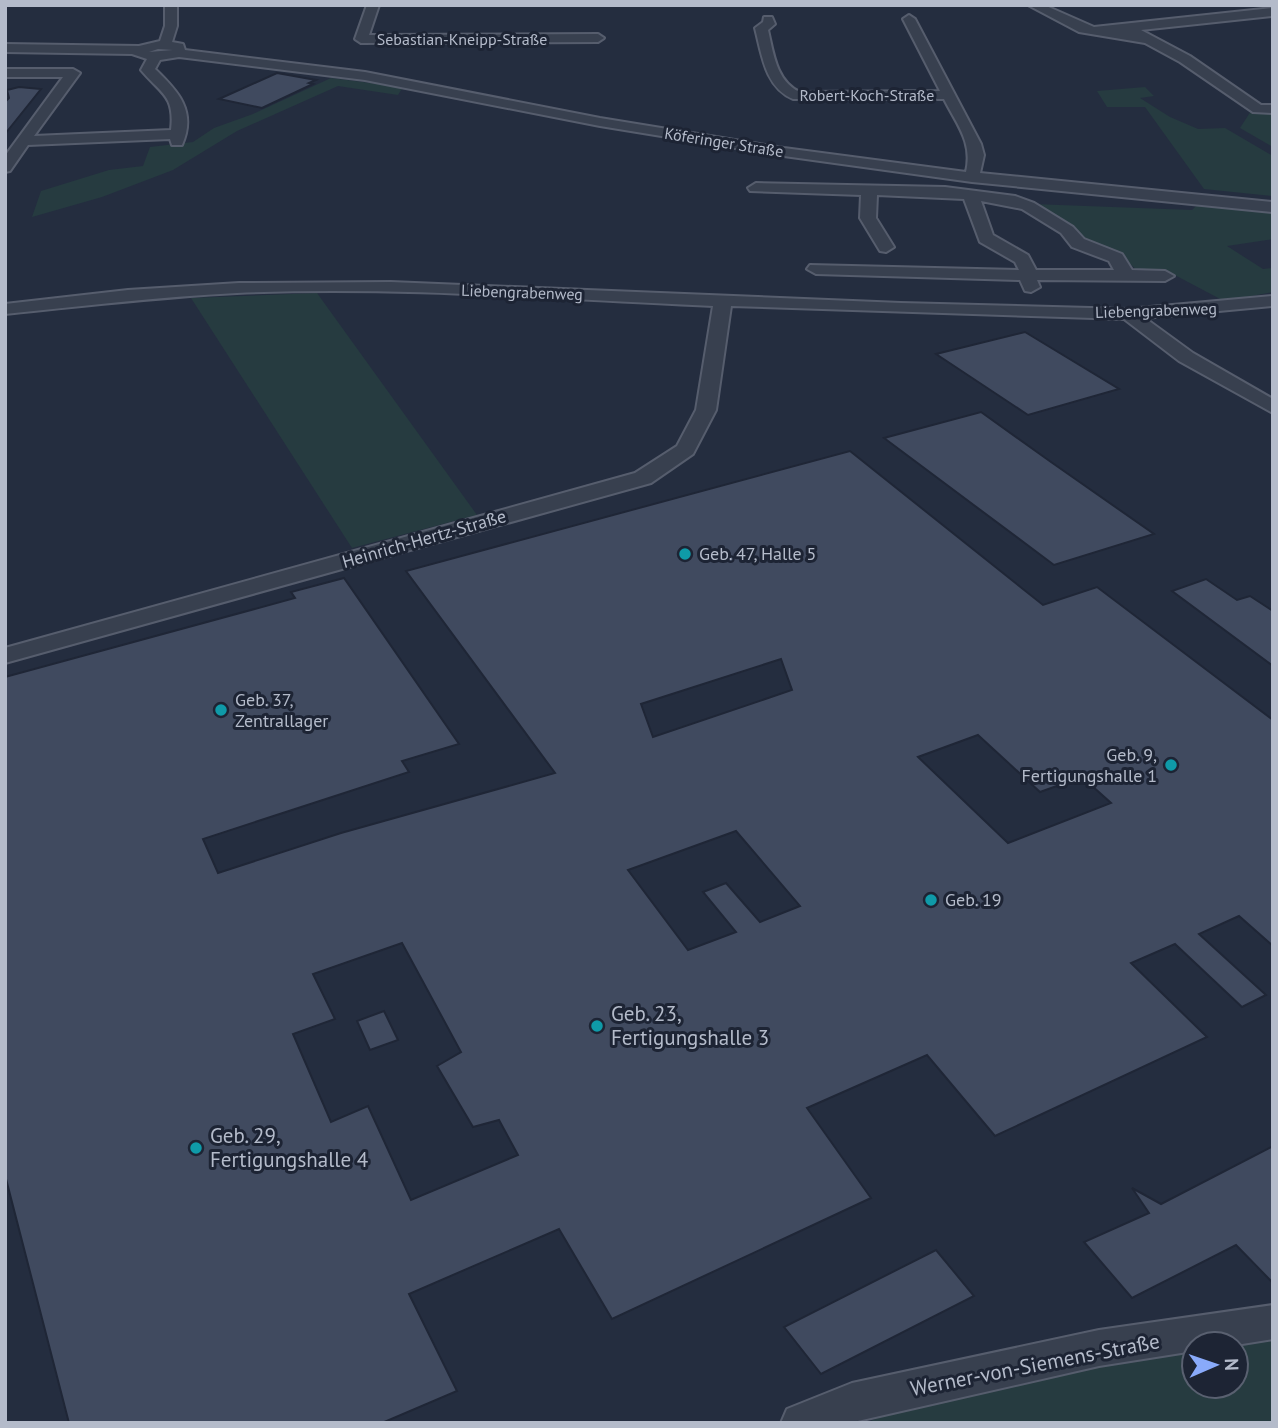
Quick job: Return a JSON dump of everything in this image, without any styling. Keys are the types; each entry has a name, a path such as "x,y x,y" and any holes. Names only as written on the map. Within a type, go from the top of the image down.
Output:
{"street":[{"path":"164,45 171,26 171,5"},
{"name":"Sebastian-Kneipp-Straße","path":"373,5 362,39 598,38"},
{"path":"1034,5 1066,22 1148,40"},
{"path":"1211,5 1227,16"},
{"path":"1098,30 1271,13"},
{"path":"909,19 977,155 972,177"},
{"name":"Robert-Koch-Straße","path":"768,20 769,24 761,27 778,85 786,94 948,95"},
{"path":"1129,28 1266,109"},
{"path":"5,48 139,50 164,45 179,47 179,52 155,57 143,56 139,50"},
{"name":"Köferinger Straße","path":"179,52 352,74 612,124 784,152 972,177 1273,207"},
{"path":"23,141 177,138 180,110 173,94 148,70 155,57"},
{"path":"5,73 72,73 5,168"},
{"path":"756,188 945,192 1028,206 1067,230 1078,243 1116,258 1126,275"},
{"path":"869,191 868,218 886,247"},
{"path":"971,196 986,238 1022,259 1029,273 1027,275 1039,312"},
{"name":"Liebengrabenweg","path":"816,269 1027,275 1166,275"},
{"path":"923,272 928,309"},
{"name":"Liebengrabenweg","path":"5,309 128,295 253,288 391,287 928,309 1128,314 1273,301"},
{"name":"Heinrich-Hertz-Straße","path":"5,656 643,478 686,450 706,410 723,301"},
{"path":"1128,314 1185,357 1273,407"},
{"name":"Werner-von-Siemens-Straße","path":"801,1423 852,1402 1099,1348 1273,1322"}],"green space":[{"path":"331,78 403,87 398,95 338,86 237,131 173,170 102,197 32,217 41,191 109,170 143,166 150,147 193,142 214,128 253,114"},
{"path":"1145,87 1154,96 1140,98 1170,117 1198,129 1225,128 1273,156 1273,196 1204,189 1145,107 1107,107 1097,91"},
{"path":"1251,111 1268,112 1273,116 1273,147 1240,128"},
{"path":"1033,204 1192,210 1197,205 1273,211 1273,239 1227,246 1263,269 1273,268 1273,292 1224,301 1169,272 1139,272 1121,256 1084,242 1075,228"},
{"path":"317,293 477,515 352,548 191,298"},
{"path":"1273,1335 1273,1423 865,1423 935,1397 1180,1348 1180,1400 1250,1400 1250,1341"}],"building":[{"path":"277,73 316,80 309,83 313,84 262,108 219,99"},
{"path":"19,87 41,89 5,134 5,102 9,98 7,90"},
{"path":"1025,332 1119,389 1028,415 936,354"},
{"path":"981,412 1154,534 1054,565 884,438"},
{"path":"850,451 1043,605 1097,587 1273,720 1273,946 1239,916 1199,934 1266,995 1242,1007 1175,944 1131,963 1207,1037 995,1136 927,1055 807,1108 871,1198 612,1319 559,1229 409,1294 457,1391 382,1423 69,1423 5,1175 5,677 295,598 291,592 344,578 459,744 402,761 409,772 203,839 218,873 341,833 555,773 406,571","holes":["781,659 792,690 653,737 641,704","978,735 1040,792 1082,777 1111,803 1008,843 918,757","736,831 800,906 760,922 726,883 703,892 736,932 688,950 628,870","402,943 461,1052 437,1066 473,1127 499,1120 518,1155 411,1200 368,1106 331,1122 293,1034 335,1019 313,974"]},
{"path":"1206,579 1237,600 1250,596 1273,611 1273,666 1172,591"},
{"path":"384,1011 398,1040 370,1050 357,1021"},
{"path":"1273,1146 1273,1283 1236,1245 1132,1298 1084,1242 1149,1213 1132,1188 1161,1204"},
{"path":"936,1250 974,1296 821,1374 784,1327"}],"place":[{"name":"Geb. 47, Halle 5","path":"685,554"},
{"name":"Geb. 37, Zentrallager","path":"221,710"},
{"name":"Geb. 9, Fertigungshalle 1","path":"1171,765"},
{"name":"Geb. 19","path":"931,900"},
{"name":"Geb. 23, Fertigungshalle 3","path":"597,1026"},
{"name":"Geb. 29, Fertigungshalle 4","path":"196,1148"}]}
